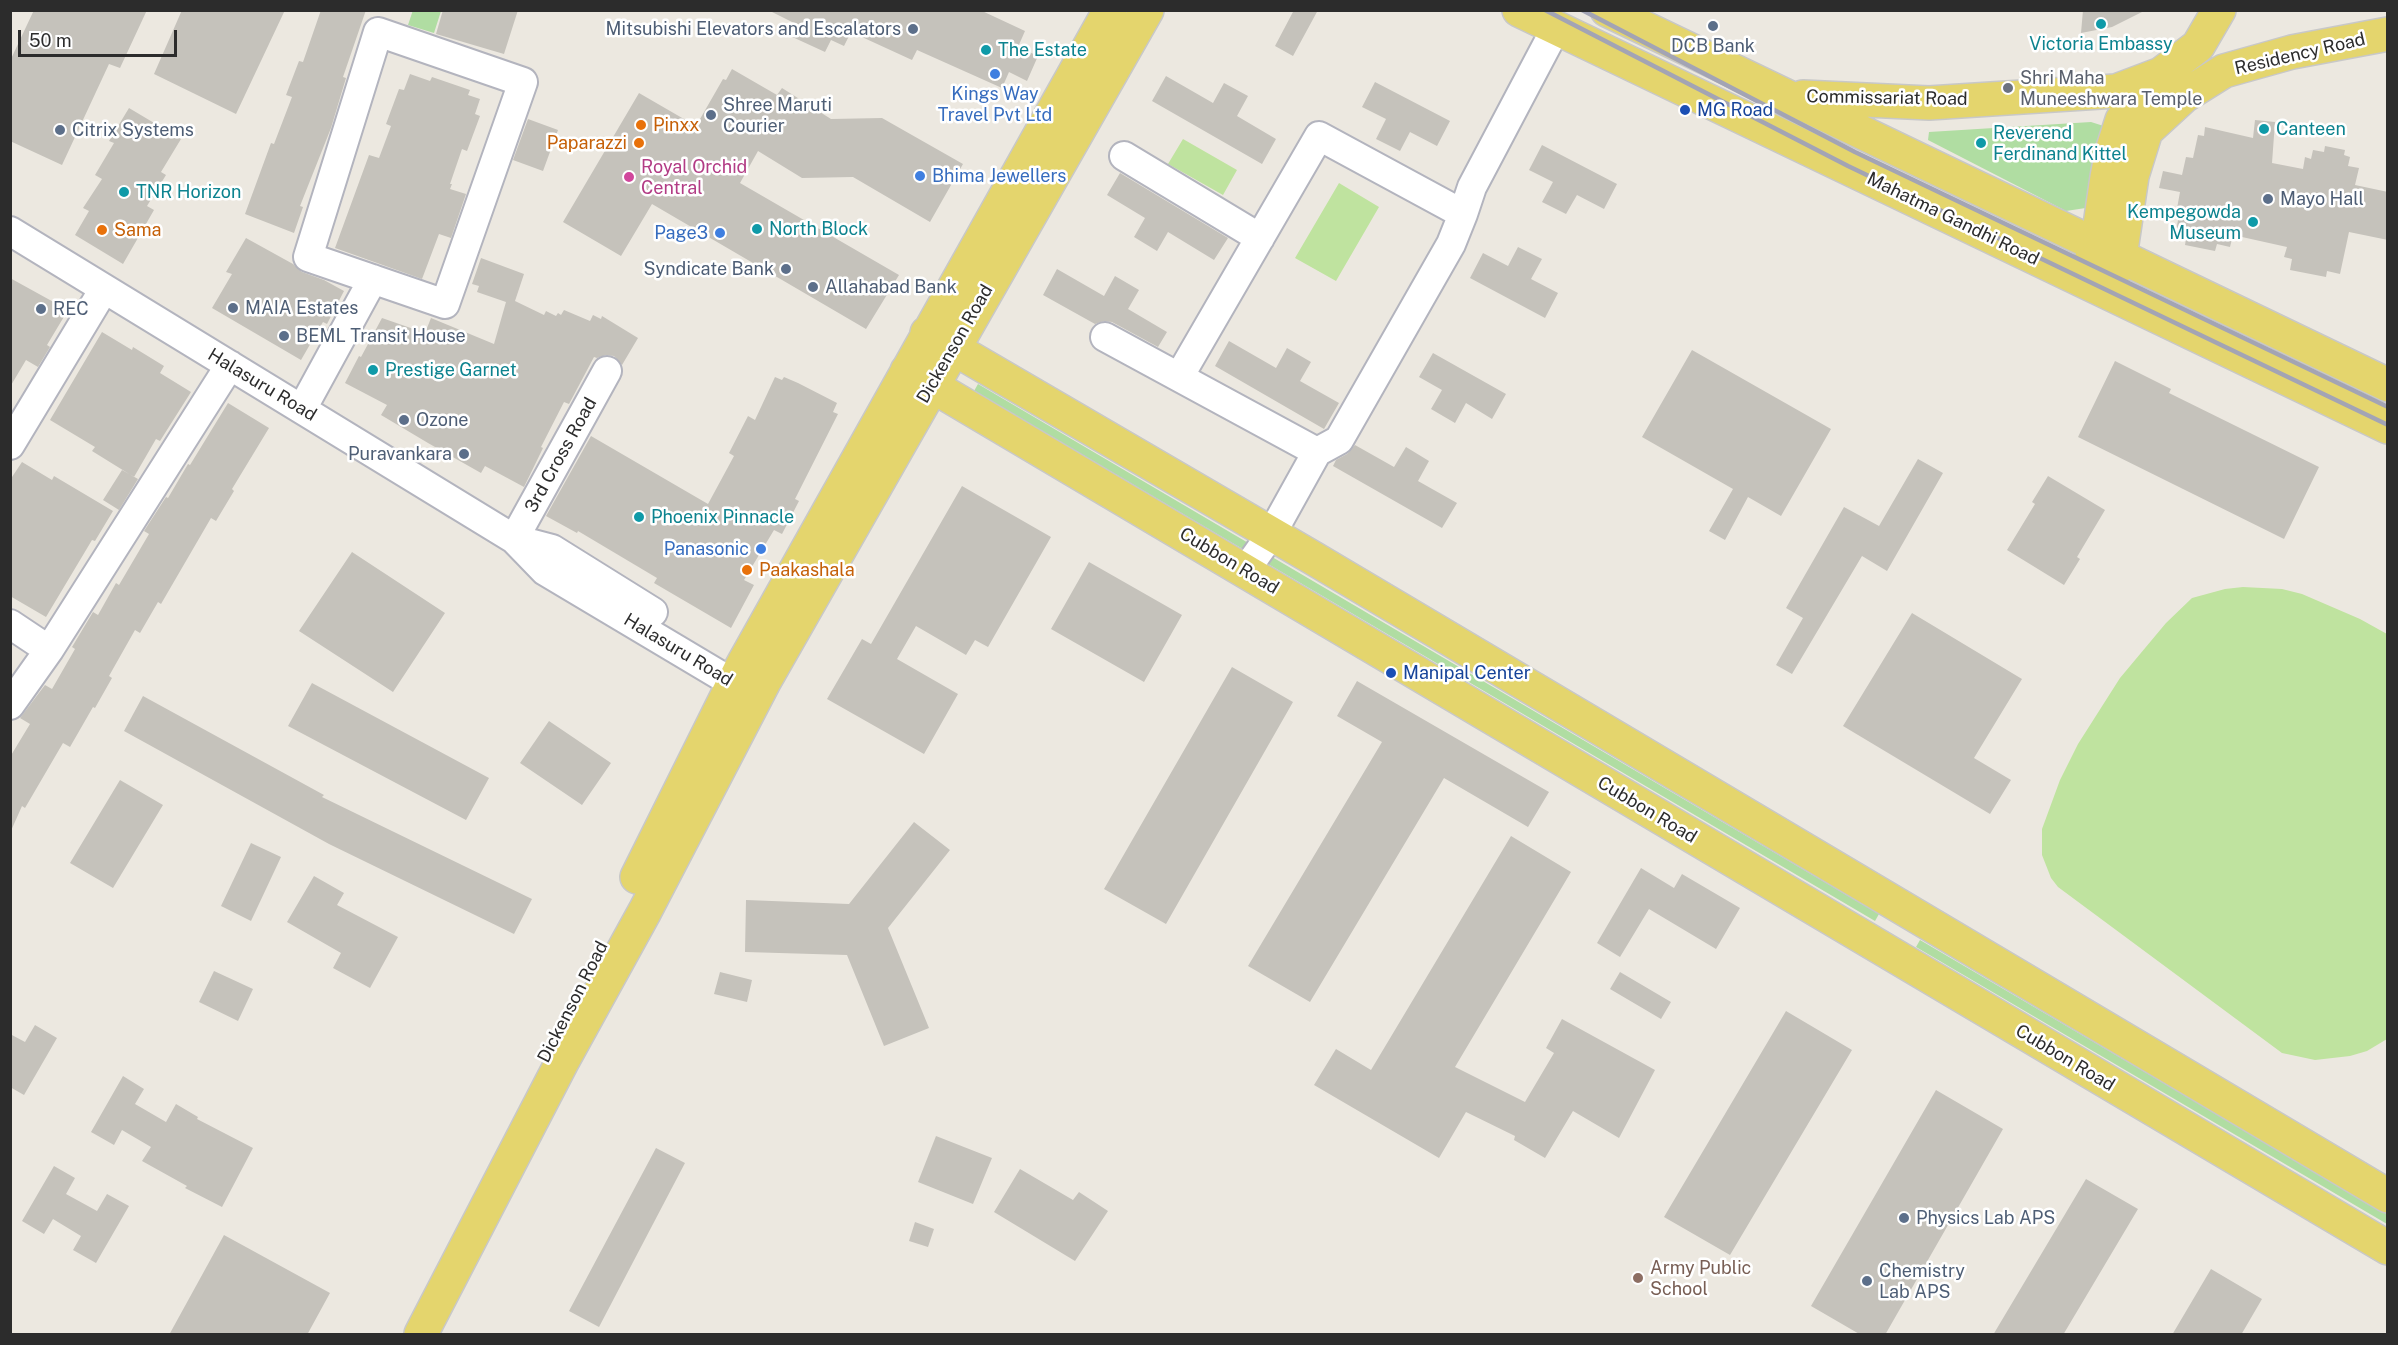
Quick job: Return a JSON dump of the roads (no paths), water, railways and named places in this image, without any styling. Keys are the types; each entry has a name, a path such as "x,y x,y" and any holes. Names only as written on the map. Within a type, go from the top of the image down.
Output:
{"main road":[{"name":"Dickenson Road","path":"399,1335 548,1052 749,682 940,340 1110,10"},
{"name":"Dickenson Road","path":"940,340 1147,10"},
{"name":"Mahatma Gandhi Road","path":"1519,10 2388,427"},
{"path":"1607,10 2388,384"},
{"name":"Commissariat Road","path":"2094,287 2108,251 2101,209 2122,120 2139,95 2198,46 2219,10"},
{"name":"Residency Road","path":"2108,251 2146,131 2184,96 2224,71 2292,52 2388,34"},
{"name":"Commissariat Road","path":"1790,96 1929,103 2116,91 2161,75"},
{"path":"940,340 1272,533 2388,1196"},
{"name":"Cubbon Road","path":"919,378 2388,1248"},
{"name":"Dickenson Road","path":"422,1335 563,1060 645,911 749,682"},
{"path":"1718,852 1742,812"},
{"path":"1881,948 1906,909"}],"street":[{"path":"1245,571 1272,533 1317,452 1339,441 1451,244 1472,187 1556,28"},
{"path":"378,32 523,82 445,304 373,279 308,257 378,32"},
{"path":"1179,377 1319,136 1463,214"},
{"path":"1124,156 1260,238"},
{"name":"Halasuru Road","path":"10,231 514,538 552,549 749,682"},
{"path":"302,409 373,279"},
{"path":"10,445 104,289"},
{"path":"1105,337 1317,452"},
{"path":"10,705 49,650 230,365"},
{"name":"3rd Cross Road","path":"514,538 607,371"},
{"path":"10,624 49,650"}],"railway":[{"path":"1545,10 1848,166 2388,425"},
{"path":"1582,10 1855,152 2388,407"}],"place":[{"name":"Victoria Embassy","path":"2101,24"},
{"name":"DCB Bank","path":"1713,26"},
{"name":"Mitsubishi Elevators and Escalators","path":"913,29"},
{"name":"The Estate","path":"986,50"},
{"name":"Kings Way Travel Pvt Ltd","path":"995,74"},
{"name":"Shri Maha Muneeshwara Temple","path":"2008,88"},
{"name":"MG Road","path":"1685,110"},
{"name":"Shree Maruti Courier","path":"711,115"},
{"name":"Pinxx","path":"641,125"},
{"name":"Canteen","path":"2264,129"},
{"name":"Citrix Systems","path":"60,130"},
{"name":"Paparazzi","path":"639,143"},
{"name":"Reverend Ferdinand Kittel","path":"1981,143"},
{"name":"Bhima Jewellers","path":"920,176"},
{"name":"Royal Orchid Central","path":"629,177"},
{"name":"TNR Horizon","path":"124,192"},
{"name":"Mayo Hall","path":"2268,199"},
{"name":"Kempegowda Museum","path":"2253,222"},
{"name":"North Block","path":"757,229"},
{"name":"Sama","path":"102,230"},
{"name":"Page3","path":"720,233"},
{"name":"Syndicate Bank","path":"786,269"},
{"name":"Allahabad Bank","path":"813,287"},
{"name":"MAIA Estates","path":"233,308"},
{"name":"REC","path":"41,309"},
{"name":"BEML Transit House","path":"284,336"},
{"name":"Prestige Garnet","path":"373,370"},
{"name":"Ozone","path":"404,420"},
{"name":"Puravankara","path":"464,454"},
{"name":"Phoenix Pinnacle","path":"639,517"},
{"name":"Panasonic","path":"761,549"},
{"name":"Paakashala","path":"747,570"},
{"name":"Manipal Center","path":"1391,673"},
{"name":"Physics Lab APS","path":"1904,1218"},
{"name":"Army Public School","path":"1638,1278"},
{"name":"Chemistry Lab APS","path":"1867,1281"}]}
